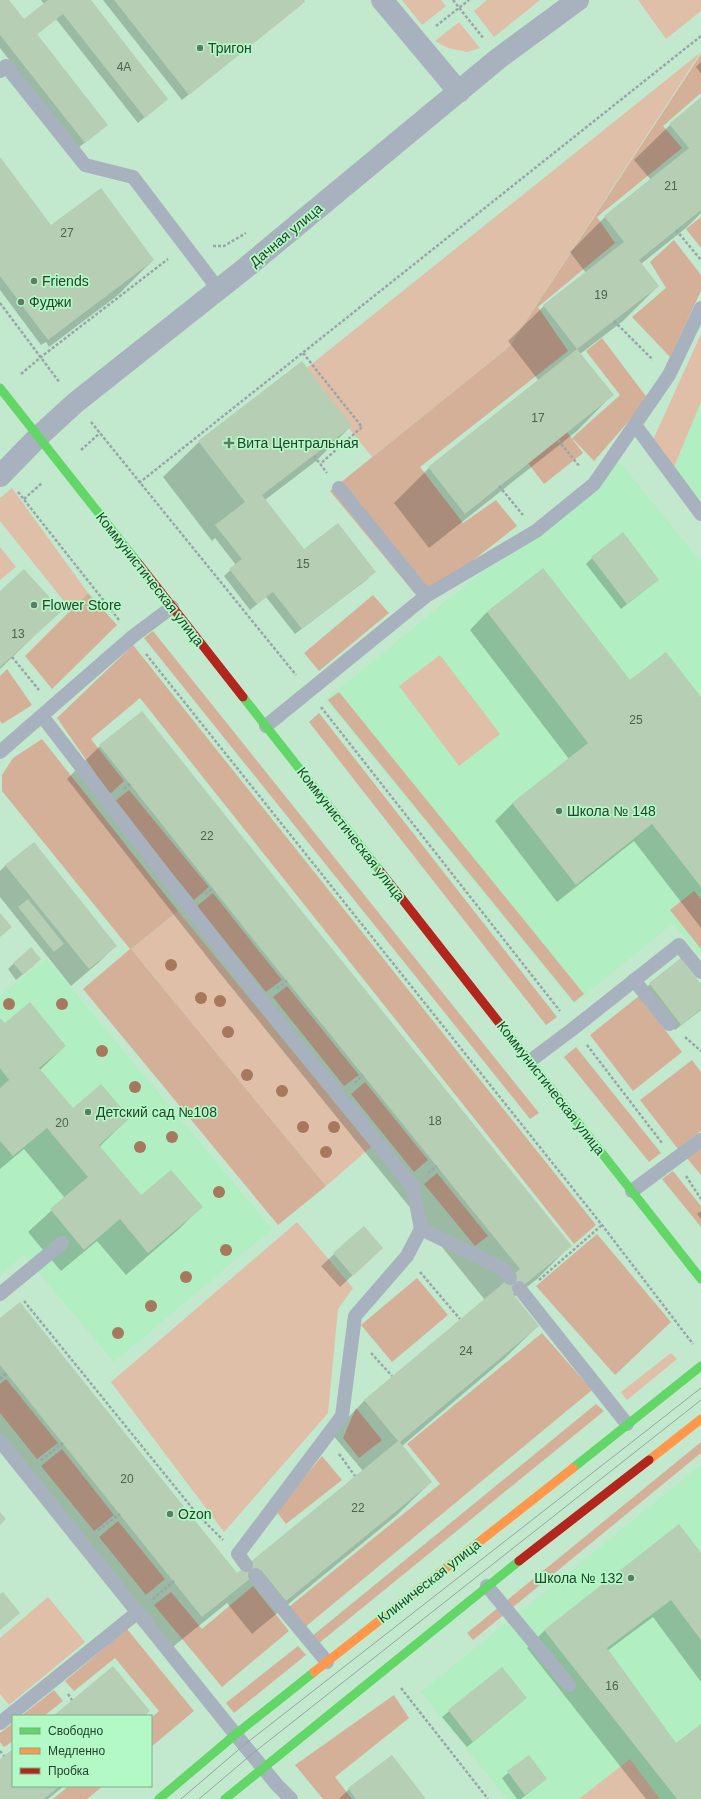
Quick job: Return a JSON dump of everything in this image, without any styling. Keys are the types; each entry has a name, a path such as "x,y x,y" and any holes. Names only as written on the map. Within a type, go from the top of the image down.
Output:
{"street":[{"path":"382,0 458,92"},
{"name":"Дачная улица","path":"2,474 38,437 75,403 219,290 499,58 578,0"},
{"name":"Коммунистическая улица","path":"1,390 701,1279"},
{"name":"Клиническая улица","path":"159,1799 236,1734 701,1366"},
{"path":"225,1799 487,1586 701,1419"}],"lane":[{"path":"0,71 6,66 85,165 133,177 219,290"},
{"path":"266,726 426,596 536,531 594,484 669,375 701,308"},
{"path":"635,424 701,514"},
{"path":"339,488 426,596"},
{"path":"0,752 132,637 172,607"},
{"path":"47,711 237,969 413,1187 421,1228 407,1256 355,1316 342,1416 326,1438 246,1565 327,1662"},
{"path":"530,1061 679,945 701,972"},
{"path":"634,980 669,1024"},
{"path":"632,1191 701,1140"},
{"path":"421,1228 504,1270 510,1278"},
{"path":"0,1294 62,1243"},
{"path":"522,1291 627,1424"},
{"path":"0,1441 263,1768 291,1799"},
{"path":"487,1586 569,1685"},
{"path":"0,1723 138,1612"}],"path":[{"path":"453,0 499,58"},
{"path":"429,57 428,33 469,0"},
{"path":"139,483 701,36"},
{"path":"676,230 701,260"},
{"path":"1,390 41,357 186,246 224,246 249,231"},
{"path":"0,303 75,403 309,691 574,1028 675,1160 701,1199"},
{"path":"614,321 669,375"},
{"path":"303,353 362,427 320,464"},
{"path":"558,440 594,484"},
{"path":"2,474 602,1225 697,1350"},
{"path":"499,486 536,531"},
{"path":"12,656 47,711"},
{"path":"522,1291 602,1225"},
{"path":"407,1256 460,1319"},
{"path":"11,1285 197,1514 246,1565"},
{"path":"0,1379 7,1374"},
{"path":"326,1438 355,1476"},
{"path":"26,1473 63,1443"},
{"path":"82,1543 120,1514"},
{"path":"138,1612 174,1581"},
{"path":"401,1688 488,1799"},
{"path":"0,1751 4,1756"}],"shaded area":[{"path":"402,0 441,0 446,6 422,25"},
{"path":"487,0 540,0 494,37 474,11"},
{"path":"638,0 701,0 701,11 666,39"},
{"path":"459,22 480,48 467,52 448,48 435,41"},
{"path":"701,52 509,347 372,457 303,371"},
{"path":"701,54 701,93 663,126 682,148 597,217 615,243 538,307 568,351 420,467 463,523 496,500 517,526 421,601 330,491 509,347"},
{"path":"701,217 701,248 686,229"},
{"path":"674,240 701,275 701,291 670,357 632,317 666,288 650,262"},
{"path":"701,334 701,402 674,467 653,440"},
{"path":"602,338 648,399 594,461 572,438 620,395 586,351"},
{"path":"701,402 701,500 674,467"},
{"path":"560,423 583,453 544,484 521,454"},
{"name":"Школа № 148","path":"618,460 701,562 701,957 673,923 574,1004 326,700"},
{"path":"12,488 88,593 71,610 0,521 0,498"},
{"path":"0,547 16,567 0,580"},
{"path":"88,593 117,625 52,689 25,656"},
{"path":"373,595 389,613 319,671 304,653"},
{"path":"153,631 539,1113 530,1119 144,638"},
{"path":"133,645 596,1225 574,1244 140,698 91,739 124,781 110,794 57,718"},
{"path":"440,655 500,734 459,766 399,686"},
{"path":"7,669 32,705 2,724 0,721 0,676"},
{"path":"339,692 584,994 574,1002 328,700"},
{"path":"319,713 557,1017 546,1025 309,722"},
{"path":"42,739 178,911 131,949 326,1186 278,1225 83,989 130,949 2,791 2,775 13,758"},
{"path":"129,790 209,887 194,900 114,802"},
{"path":"694,891 701,899 701,949 670,910"},
{"path":"213,893 282,980 266,992 197,906"},
{"path":"178,911 371,1147 326,1186 131,949"},
{"name":"Детский сад №108","path":"46,958 272,1229 114,1362 24,1255 0,1275 0,996"},
{"path":"287,986 359,1075 344,1086 273,997"},
{"path":"639,996 682,1052 633,1091 590,1035"},
{"path":"576,1047 661,1153 649,1162 564,1057"},
{"path":"692,1060 701,1072 701,1131 678,1149 640,1100"},
{"path":"365,1082 428,1160 414,1172 351,1094"},
{"path":"701,1145 701,1175 686,1157"},
{"path":"673,1171 701,1206 701,1227 662,1179"},
{"path":"437,1173 488,1236 475,1246 424,1184"},
{"path":"297,1222 353,1288 338,1309 328,1413 224,1532 111,1382"},
{"path":"597,1234 671,1322 615,1375 536,1286"},
{"path":"417,1278 448,1315 392,1362 361,1325"},
{"path":"542,1333 592,1390 304,1628 289,1607 440,1484 407,1444"},
{"path":"671,1353 677,1359 627,1400 621,1392"},
{"path":"6,1379 58,1443 37,1459 0,1413 0,1384"},
{"path":"596,1404 604,1411 318,1644 311,1637"},
{"path":"356,1408 382,1440 359,1458 343,1438"},
{"path":"701,1442 701,1453 473,1640 467,1633"},
{"path":"62,1449 114,1515 94,1531 41,1466"},
{"path":"322,1456 342,1480 286,1524 276,1511"},
{"name":"Школа № 132","path":"701,1465 701,1799 507,1799 421,1692"},
{"path":"118,1521 165,1579 146,1595 99,1537"},
{"path":"253,1586 289,1631 222,1687 154,1605 171,1592 202,1629"},
{"path":"48,1597 85,1642 9,1705 0,1694 0,1638"},
{"path":"127,1629 194,1711 152,1746 152,1717 159,1711 115,1658 74,1691 65,1681"},
{"path":"298,1646 306,1655 234,1713 226,1703"},
{"path":"54,1690 63,1701 45,1715 22,1715"},
{"path":"394,1695 409,1718 335,1777 352,1799 323,1799 295,1765"},
{"path":"12,1724 12,1742 4,1747 0,1742 0,1733"},
{"path":"630,1759 660,1799 579,1799"},
{"path":"68,1787 102,1787 87,1799 53,1799"}],"building":[{"path":"0,0 9,0 24,19 48,0 91,0 168,99 145,118 63,14 37,34 108,125 85,143 0,35"},
{"name":"Тригон","path":"114,0 304,0 305,2 189,95"},
{"path":"701,97 701,210 639,260 659,286 577,349 543,305 624,242 604,216 689,148 669,124"},
{"path":"0,157 51,225 101,188 154,260 48,340 0,276"},
{"path":"577,349 614,395 465,514 428,467"},
{"path":"302,361 352,426 262,495 304,549 338,523 376,572 302,629 273,592 257,604 229,569 242,559 215,525 245,502 198,441"},
{"path":"623,532 659,580 627,604 591,557"},
{"path":"543,568 630,680 666,652 701,697 701,887 652,824 576,885 512,803 588,743 487,612"},
{"path":"24,569 62,611 0,667 0,591"},
{"path":"142,711 572,1246 513,1294 539,1326 400,1442 432,1482 286,1601 261,1570 202,1617 0,1365 0,1318 20,1302 237,1573 398,1441 364,1400 520,1269 253,939 99,745"},
{"path":"34,842 117,946 89,969 5,865"},
{"path":"28,899 64,944 54,952 18,907"},
{"path":"0,913 12,927 0,937"},
{"path":"31,947 41,959 23,975 13,963"},
{"path":"681,958 701,984 701,1009 681,1025 649,983"},
{"path":"30,1002 66,1046 39,1068 73,1108 101,1084 130,1118 99,1145 141,1195 171,1170 203,1207 148,1253 120,1219 84,1250 50,1209 88,1177 47,1128 13,1156 0,1141 0,1088 9,1080 0,1068 0,1018 5,1023"},
{"path":"364,1226 383,1248 353,1276 333,1253"},
{"path":"0,1512 6,1519 0,1525"},
{"path":"679,1524 701,1553 701,1640 671,1600 607,1648 676,1743 701,1724 701,1799 677,1799 544,1630"},
{"path":"3,1592 20,1613 0,1630 0,1594"},
{"path":"113,1666 150,1711 145,1715 54,1715"},
{"path":"502,1667 527,1698 473,1742 448,1710"},
{"path":"12,1750 12,1787 59,1787 44,1799 0,1799 0,1759"},
{"path":"392,1755 426,1799 356,1799 348,1788"},
{"path":"529,1755 547,1779 525,1795 507,1771"}],"tram line":[{"path":"181,1799 244,1745 701,1388"},
{"path":"199,1799 252,1754 701,1400"}],"traffic: fast":[{"path":"0,388 138,563"},
{"path":"243,697 380,871"},
{"path":"504,1029 701,1279"},
{"path":"573,1468 701,1366"},
{"path":"225,1799 519,1561"},
{"path":"159,1799 236,1734 314,1672"}],"traffic: slow":[{"path":"649,1460 701,1419"},
{"path":"314,1672 573,1468"}],"traffic: jam":[{"path":"138,563 243,697"},
{"path":"380,871 504,1029"},
{"path":"519,1561 649,1460"}],"place":[{"name":"Тригон","path":"200,48"},
{"name":"Friends","path":"34,281"},
{"name":"Фуджи","path":"21,302"},
{"name":"Вита Центральная","path":"229,443"},
{"name":"Flower Store","path":"34,605"},
{"name":"Школа № 148","path":"559,811"},
{"name":"Детский сад №108","path":"88,1112"},
{"name":"Ozon","path":"170,1514"},
{"name":"Школа № 132","path":"631,1578"}]}
